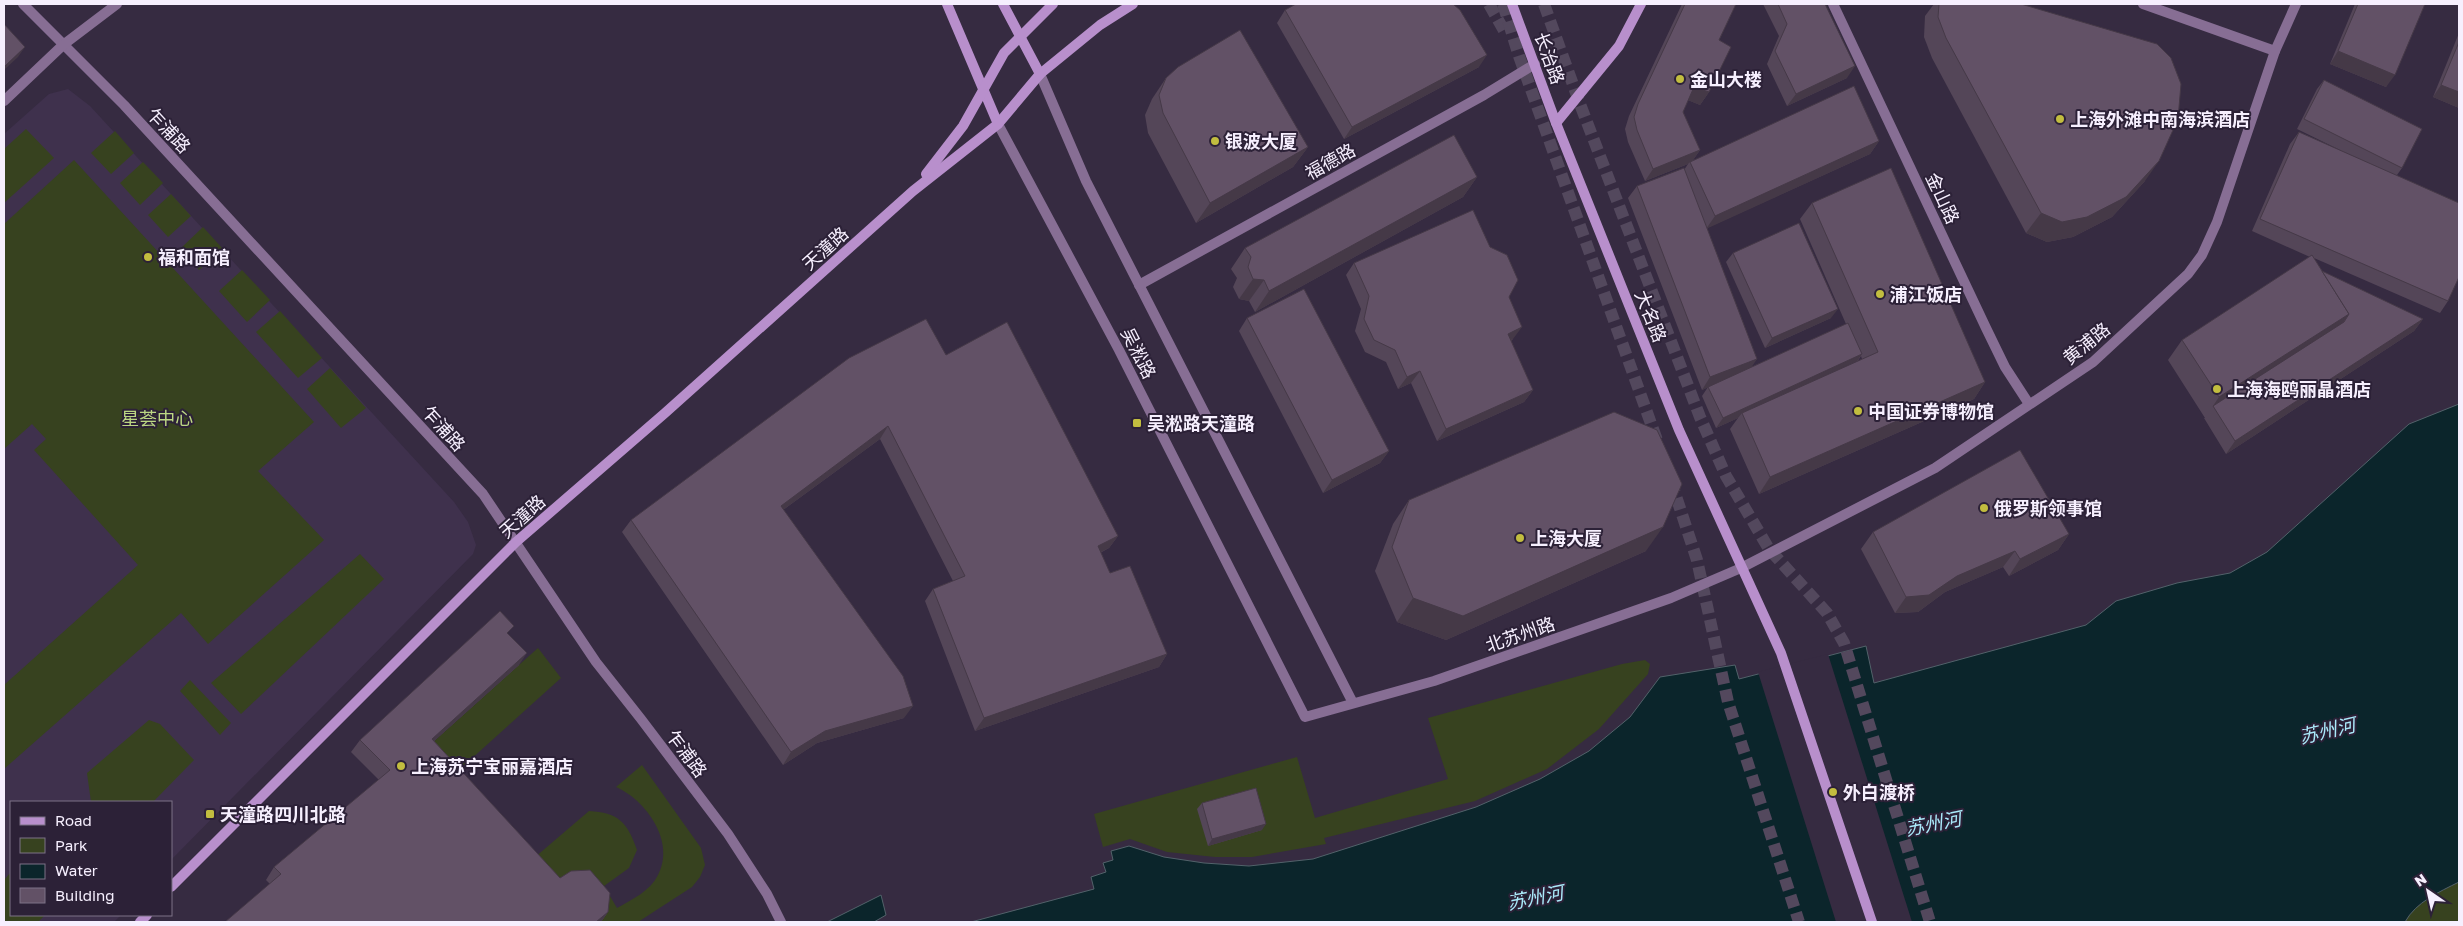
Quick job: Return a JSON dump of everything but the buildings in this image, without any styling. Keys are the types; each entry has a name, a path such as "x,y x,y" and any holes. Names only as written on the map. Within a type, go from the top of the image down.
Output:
{"main road":[{"name":"吴淞路","path":"947,4 998,124"},
{"name":"吴淞路","path":"1002,4 1040,74"},
{"name":"天潼路","path":"913,191 963,126 1004,53 1053,4"},
{"name":"天潼路","path":"172,886 516,542 665,413 913,191 998,124 1040,74 1100,25 1133,4"},
{"name":"长治路","path":"1512,4 1536,64 1556,123"},
{"path":"1556,123 1619,46 1641,4"},
{"name":"大名路","path":"1556,123 1679,430 1781,653 1872,922"}],"street":[{"name":"乍浦路","path":"23,4 124,105 482,494 596,662 642,719 728,834 767,894 781,922"},
{"path":"4,101 64,45 117,4"},
{"name":"金山路","path":"1833,4 1998,351 2030,404"},
{"path":"2143,4 2274,51"},
{"name":"黄浦路","path":"1741,568 1935,468 2093,362 2188,274 2202,255 2217,222 2274,51 2296,4"},
{"name":"福德路","path":"1139,285 1484,95 1536,64"},
{"name":"吴淞路","path":"1040,74 1086,181 1353,703"},
{"name":"吴淞路","path":"998,124 1120,350 1305,718"},
{"name":"北苏州路","path":"1305,718 1434,681 1671,598 1741,568"}],"shaded area":[{"name":"星荟中心","path":"68,89 90,106 454,502 468,522 476,545 473,554 172,859 172,801 10,801 10,916 120,916 114,922 4,922 4,134 49,94"}],"green space":[{"path":"26,129 54,158 4,203 4,149"},
{"path":"115,131 134,153 111,174 91,153"},
{"name":"星荟中心","path":"74,160 314,422 258,471 324,540 208,644 181,613 4,769 4,685 138,565 34,450 46,439 32,424 4,449 4,224"},
{"path":"143,162 163,183 140,205 120,183"},
{"path":"171,194 191,216 168,237 148,215"},
{"path":"203,227 223,249 199,270 180,249"},
{"path":"242,270 270,300 247,322 219,291"},
{"path":"280,311 322,358 298,378 256,332"},
{"path":"330,368 366,408 341,428 307,389"},
{"path":"360,554 384,579 241,714 211,683"},
{"path":"538,648 561,678 449,779 423,751"},
{"path":"1645,660 1650,664 1648,674 1599,729 1547,769 1475,801 1324,838 1326,844 1252,857 1215,857 1167,852 1130,839 1103,847 1094,814 1297,757 1315,818 1448,779 1428,718 1622,664"},
{"path":"190,680 231,723 220,735 180,691"},
{"path":"149,720 160,724 194,760 154,801 91,801 87,773"},
{"path":"642,765 701,848 705,865 700,877 692,887 638,922 599,922 563,883 527,864 589,811 599,812 620,820 625,825 637,850 629,868 604,886 617,908 646,890 655,881 663,862 661,836 647,812 638,802 616,787"},
{"path":"10,873 10,916 44,916 38,922 4,922 4,880"},
{"path":"2459,882 2459,922 2405,922 2422,903"}],"water":[{"name":"苏州河","path":"2459,404 2459,882 2422,903 2405,922 971,922 1094,889 1091,877 1106,872 1103,863 1113,860 1111,851 1129,846 1164,857 1204,863 1249,866 1313,859 1476,807 1540,779 1589,751 1630,717 1660,677 1735,665 1739,679 1866,646 1874,683 2086,625 2116,601 2177,583 2230,573 2267,552 2409,424"},
{"path":"881,895 886,915 874,922 827,922"}],"pier":[{"name":"外白渡桥","path":"1828,654 1912,922 1836,922 1758,672"}],"tunnel":[{"path":"1489,4 1506,34"},
{"path":"1503,4 1519,56 1658,443"},
{"path":"1544,4 1580,104 1700,417 1726,476 1769,549 1827,613 1844,643 1930,922"},
{"path":"1671,481 1697,560 1728,702 1799,922"}],"place":[{"name":"金山大楼","path":"1680,79"},
{"name":"上海外滩中南海滨酒店","path":"2060,119"},
{"name":"银波大厦","path":"1215,141"},
{"name":"福和面馆","path":"148,257"},
{"name":"浦江饭店","path":"1880,294"},
{"name":"上海海鸥丽晶酒店","path":"2217,389"},
{"name":"中国证券博物馆","path":"1858,411"},
{"name":"吴淞路天潼路","path":"1137,423"},
{"name":"俄罗斯领事馆","path":"1984,508"},
{"name":"上海大厦","path":"1520,538"},
{"name":"上海苏宁宝丽嘉酒店","path":"401,766"},
{"name":"外白渡桥","path":"1833,792"},
{"name":"天潼路四川北路","path":"210,814"}]}
